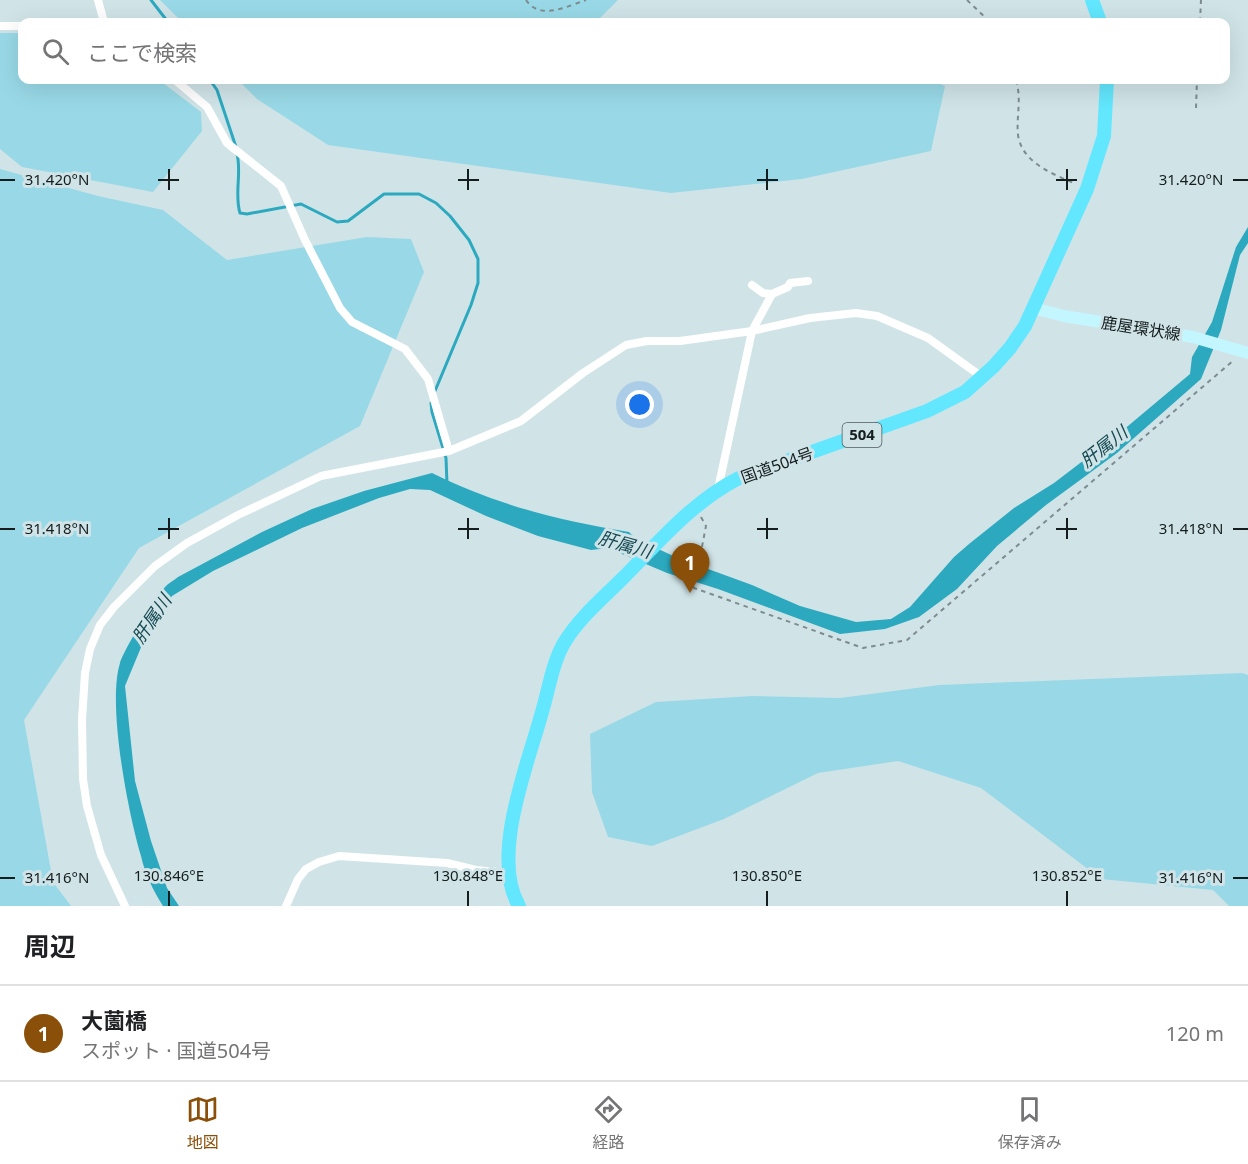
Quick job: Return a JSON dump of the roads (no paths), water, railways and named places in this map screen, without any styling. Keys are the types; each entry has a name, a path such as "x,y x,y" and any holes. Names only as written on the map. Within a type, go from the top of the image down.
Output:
{"highway":[{"path":"1092,0 1099,18"},
{"name":"国道504号","path":"519,906 508,873 511,832 548,683 564,644 577,624 667,533 718,489 739,478 927,411 965,392 982,377 1010,348 1025,326 1087,189 1104,136 1107,84"}],"main road":[{"name":"鹿屋環状線","path":"1033,308 1064,316 1194,337 1241,351"}],"street":[{"path":"98,0 103,18"},
{"path":"0,26 18,26"},
{"path":"181,84 207,107 227,143 281,186 304,240 340,308 352,322 405,349 428,380 449,451"},
{"path":"752,285 763,293 772,294 788,287 790,283 808,281"},
{"path":"718,489 752,332 772,294"},
{"path":"125,906 101,855 87,806 83,779 82,720 85,673 90,649 100,626 114,607 155,566 187,543 238,515 321,476 449,451 521,421 583,373 626,345 752,332 810,318 856,313 878,316 928,338 982,377"},
{"path":"286,906 298,879 306,869 319,861 339,856 447,863 476,870 508,873"}],"water":[{"name":"肝属川","path":"1248,227 1248,243 1240,255 1221,330 1201,379 1117,453 1046,505 997,546 957,589 919,617 885,629 840,634 718,589 667,573 608,548 591,550 538,536 486,516 430,490 410,489 379,498 302,528 213,571 172,596 142,645 125,686 135,781 151,841 167,888 179,906 163,906 145,869 130,813 118,731 117,682 120,663 141,622 162,590 178,577 262,532 312,509 364,491 432,473 504,503 577,522 629,532 636,539 678,558 752,585 800,606 856,622 891,619 910,607 954,557 969,544 1014,508 1054,483 1122,431 1190,374 1192,357 1212,322 1236,247"}],"waterway":[{"path":"151,0 165,18"},
{"path":"213,84 217,90 236,147"},
{"path":"237,154 240,213 247,214 301,204 337,222 348,221 384,194 419,194 436,203 450,216 469,240 478,259 478,283 435,391"},
{"path":"431,403 446,458 447,484"}],"place":[{"name":"大薗橋","path":"690,593"}]}
